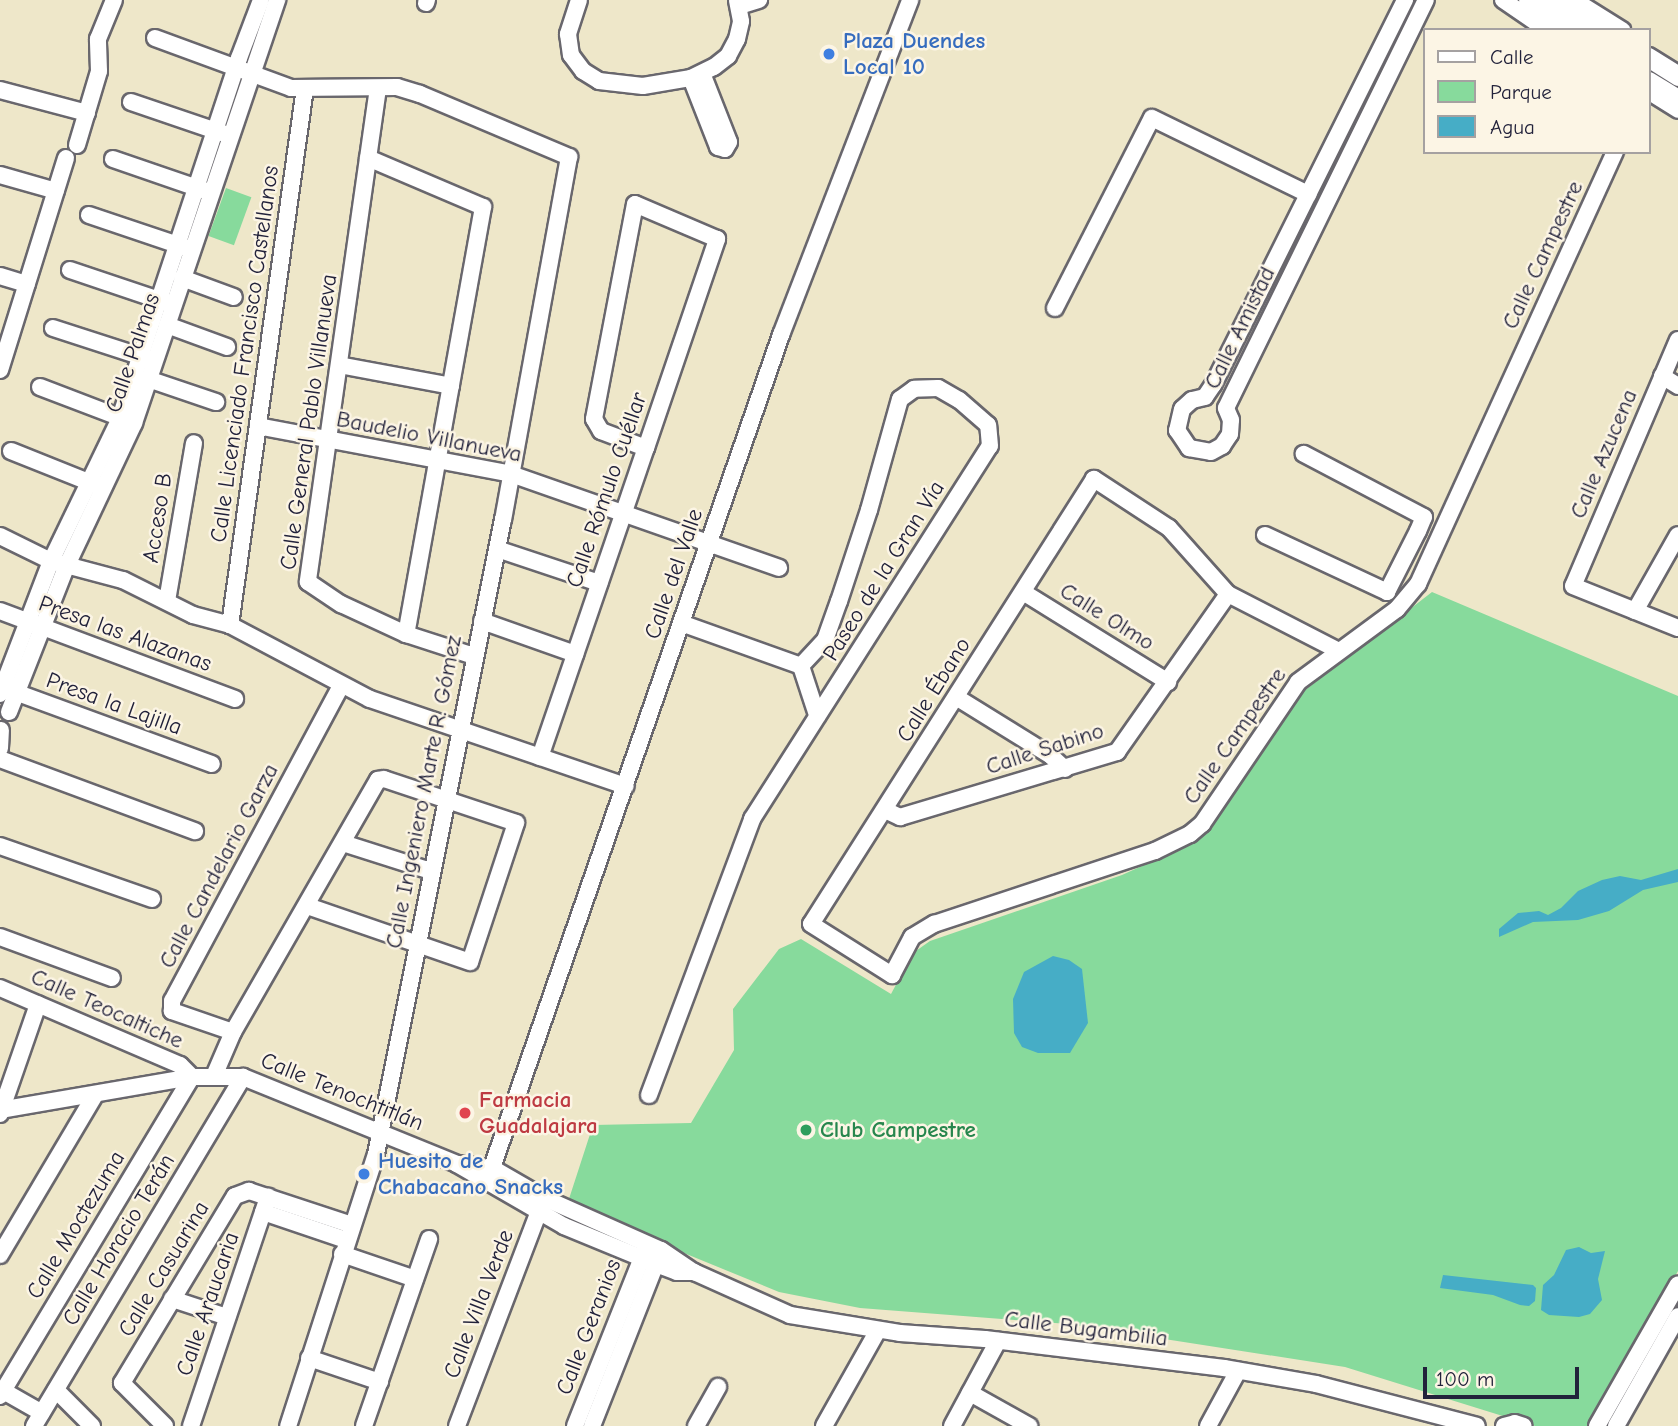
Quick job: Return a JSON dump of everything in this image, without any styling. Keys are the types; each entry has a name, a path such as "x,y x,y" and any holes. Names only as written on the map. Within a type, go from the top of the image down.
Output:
{"main road":[{"path":"1528,0 1559,28 1577,21 1594,28"},
{"path":"1551,0 1596,28"},
{"path":"1650,58 1678,75"},
{"path":"1650,82 1678,100"}],"street":[{"path":"0,370 56,191 87,113 99,71 98,39 114,0"},
{"name":"Calle Palmas","path":"127,420 224,133 261,0"},
{"name":"Calle Palmas","path":"243,71 278,0"},
{"path":"579,0 568,34 571,55 583,71 599,81 622,86 643,86 696,76 728,55 737,39 738,3 759,0"},
{"name":"Calle del Valle","path":"489,1175 626,786 780,335 910,0"},
{"name":"Calle Amistad","path":"1405,0 1205,397 1192,400 1182,409 1177,420 1181,439 1189,448 1202,452 1222,446 1230,434 1231,420 1226,408 1426,0"},
{"path":"1503,0 1559,28"},
{"path":"1574,0 1619,28"},
{"path":"155,37 290,88 378,89"},
{"path":"1650,48 1678,65"},
{"path":"696,76 710,109"},
{"name":"Calle Licenciado Francisco Castellanos","path":"230,625 305,88"},
{"name":"Calle Ingeniero Marte R. Gómez","path":"288,1426 381,1132 497,549 569,157 420,94 397,88 378,89"},
{"name":"Calle General Pablo Villanueva","path":"378,89 308,582 341,604 406,634 474,656"},
{"path":"0,90 87,113"},
{"path":"1650,92 1678,110"},
{"path":"131,102 224,133"},
{"path":"1346,117 1365,126"},
{"path":"1055,309 1152,118 1308,194"},
{"name":"Calle Campestre","path":"811,924 892,975 912,937 934,924 1155,850 1190,834 1212,813 1298,682 1397,609 1408,597 1438,539 1614,154"},
{"path":"368,158 483,207 406,634"},
{"path":"113,159 204,190"},
{"path":"0,175 56,191"},
{"name":"Calle Rómulo Cuéllar","path":"540,757 599,583 646,448 717,239 635,204 594,419 595,425 601,430 646,448"},
{"path":"89,215 186,247"},
{"name":"Calle Palmas","path":"9,712 5,690 35,625 59,563 148,379 148,359 167,325 167,303 183,278 186,247"},
{"path":"1277,256 1296,266"},
{"path":"70,270 167,303"},
{"path":"0,276 27,284"},
{"path":"183,278 234,297"},
{"path":"167,325 226,347"},
{"path":"53,328 148,359"},
{"name":"Calle Azucena","path":"1635,611 1573,586 1678,340"},
{"path":"339,365 451,386"},
{"path":"1661,376 1678,386"},
{"path":"148,379 216,402"},
{"path":"40,387 127,420"},
{"name":"Paseo de la Gran Vía","path":"649,1095 752,819 990,446 988,425 959,400 938,388 914,389 900,399 825,640 801,666"},
{"path":"1205,397 1218,400 1226,408"},
{"name":"Baudelio Villanueva","path":"258,426 511,474 779,568"},
{"name":"Acceso B","path":"167,601 194,443"},
{"path":"11,451 96,485"},
{"path":"1265,535 1387,592 1418,531 1424,517 1304,454"},
{"name":"Calle Ébano","path":"811,924 1094,479 1169,528 1228,594"},
{"path":"1418,531 1438,539"},
{"path":"1678,535 1635,611 1678,628"},
{"path":"0,536 59,563 123,580 193,615 230,625 341,686 459,730 626,786"},
{"path":"497,549 599,583"},
{"name":"Calle Olmo","path":"1023,592 1168,682"},
{"path":"1228,594 1339,651"},
{"name":"Calle Sabino","path":"885,810 900,817 1117,752 1228,594"},
{"name":"Presa las Alazanas","path":"0,611 235,699"},
{"path":"482,621 575,654"},
{"path":"681,623 801,666 817,715"},
{"name":"Calle Candelario Garza","path":"233,1032 172,1011 172,1001 341,686"},
{"name":"Presa la Lajilla","path":"5,690 212,764"},
{"path":"956,697 1051,755 1065,769"},
{"path":"0,748 1,730"},
{"path":"0,758 195,831"},
{"path":"214,1076 233,1032 378,780 384,779 516,823 470,962 307,906"},
{"path":"343,843 431,871"},
{"path":"0,846 152,899"},
{"path":"0,937 112,978"},
{"name":"Calle Teocaltiche","path":"0,988 180,1065 192,1077"},
{"path":"1,1111 38,1004"},
{"name":"Calle Tenochtitlán","path":"1,1111 192,1077 243,1077 489,1175"},
{"name":"Calle Moctezuma","path":"1,1392 192,1077"},
{"name":"Calle Horacio Terán","path":"38,1420 243,1077"},
{"path":"0,1255 95,1095"},
{"name":"Calle Bugambilia","path":"489,1175 541,1205 790,1315 878,1330 998,1341 1238,1371 1316,1384 1468,1425"},
{"name":"Calle Casuarina","path":"165,1426 122,1383 234,1196 250,1191 265,1205 347,1240 415,1279"},
{"name":"Calle Araucaria","path":"191,1426 265,1205"},
{"name":"Calle Villa Verde","path":"457,1426 541,1205"},
{"path":"365,1426 429,1239"},
{"name":"Calle Geranios","path":"575,1426 651,1254"},
{"name":"Calle Geranios","path":"592,1426 651,1254"},
{"path":"1597,1426 1678,1284"},
{"path":"173,1299 228,1317"},
{"path":"1616,1426 1678,1316"},
{"path":"824,1426 878,1330"},
{"path":"952,1426 998,1341"},
{"path":"309,1358 380,1382"},
{"path":"1208,1426 1238,1371"},
{"path":"696,1426 718,1387"},
{"path":"56,1390 92,1426"},
{"path":"1,1392 38,1420"},
{"path":"970,1393 1029,1426"},
{"path":"1504,1426 1515,1423 1524,1426"}],"green space":[{"path":"226,188 251,197 234,245 209,236"},
{"path":"1432,592 1678,696 1678,1271 1591,1426 1535,1426 1345,1367 1068,1324 860,1308 779,1292 567,1205 593,1125 691,1123 734,1050 733,1009 779,949 801,939 891,994 913,953 930,941 1122,875 1199,840 1304,691"}],"water":[{"path":"1678,869 1678,882 1643,890 1609,911 1578,920 1533,922 1499,937 1499,929 1518,913 1539,911 1548,915 1561,908 1578,891 1602,880 1620,876 1641,880"},
{"path":"1053,956 1069,960 1082,969 1088,1023 1070,1053 1038,1053 1022,1047 1014,1033 1013,999 1024,972"},
{"path":"1579,1247 1591,1253 1605,1251 1598,1279 1602,1300 1590,1314 1579,1317 1549,1315 1541,1310 1543,1285 1554,1275 1566,1250"},
{"path":"1443,1275 1533,1285 1536,1288 1535,1301 1529,1306 1520,1305 1493,1295 1440,1288"}],"place":[{"name":"Plaza Duendes Local 10","path":"829,54"},
{"name":"Farmacia Guadalajara","path":"465,1113"},
{"name":"Club Campestre","path":"806,1130"},
{"name":"Huesito de Chabacano Snacks","path":"364,1174"}]}
